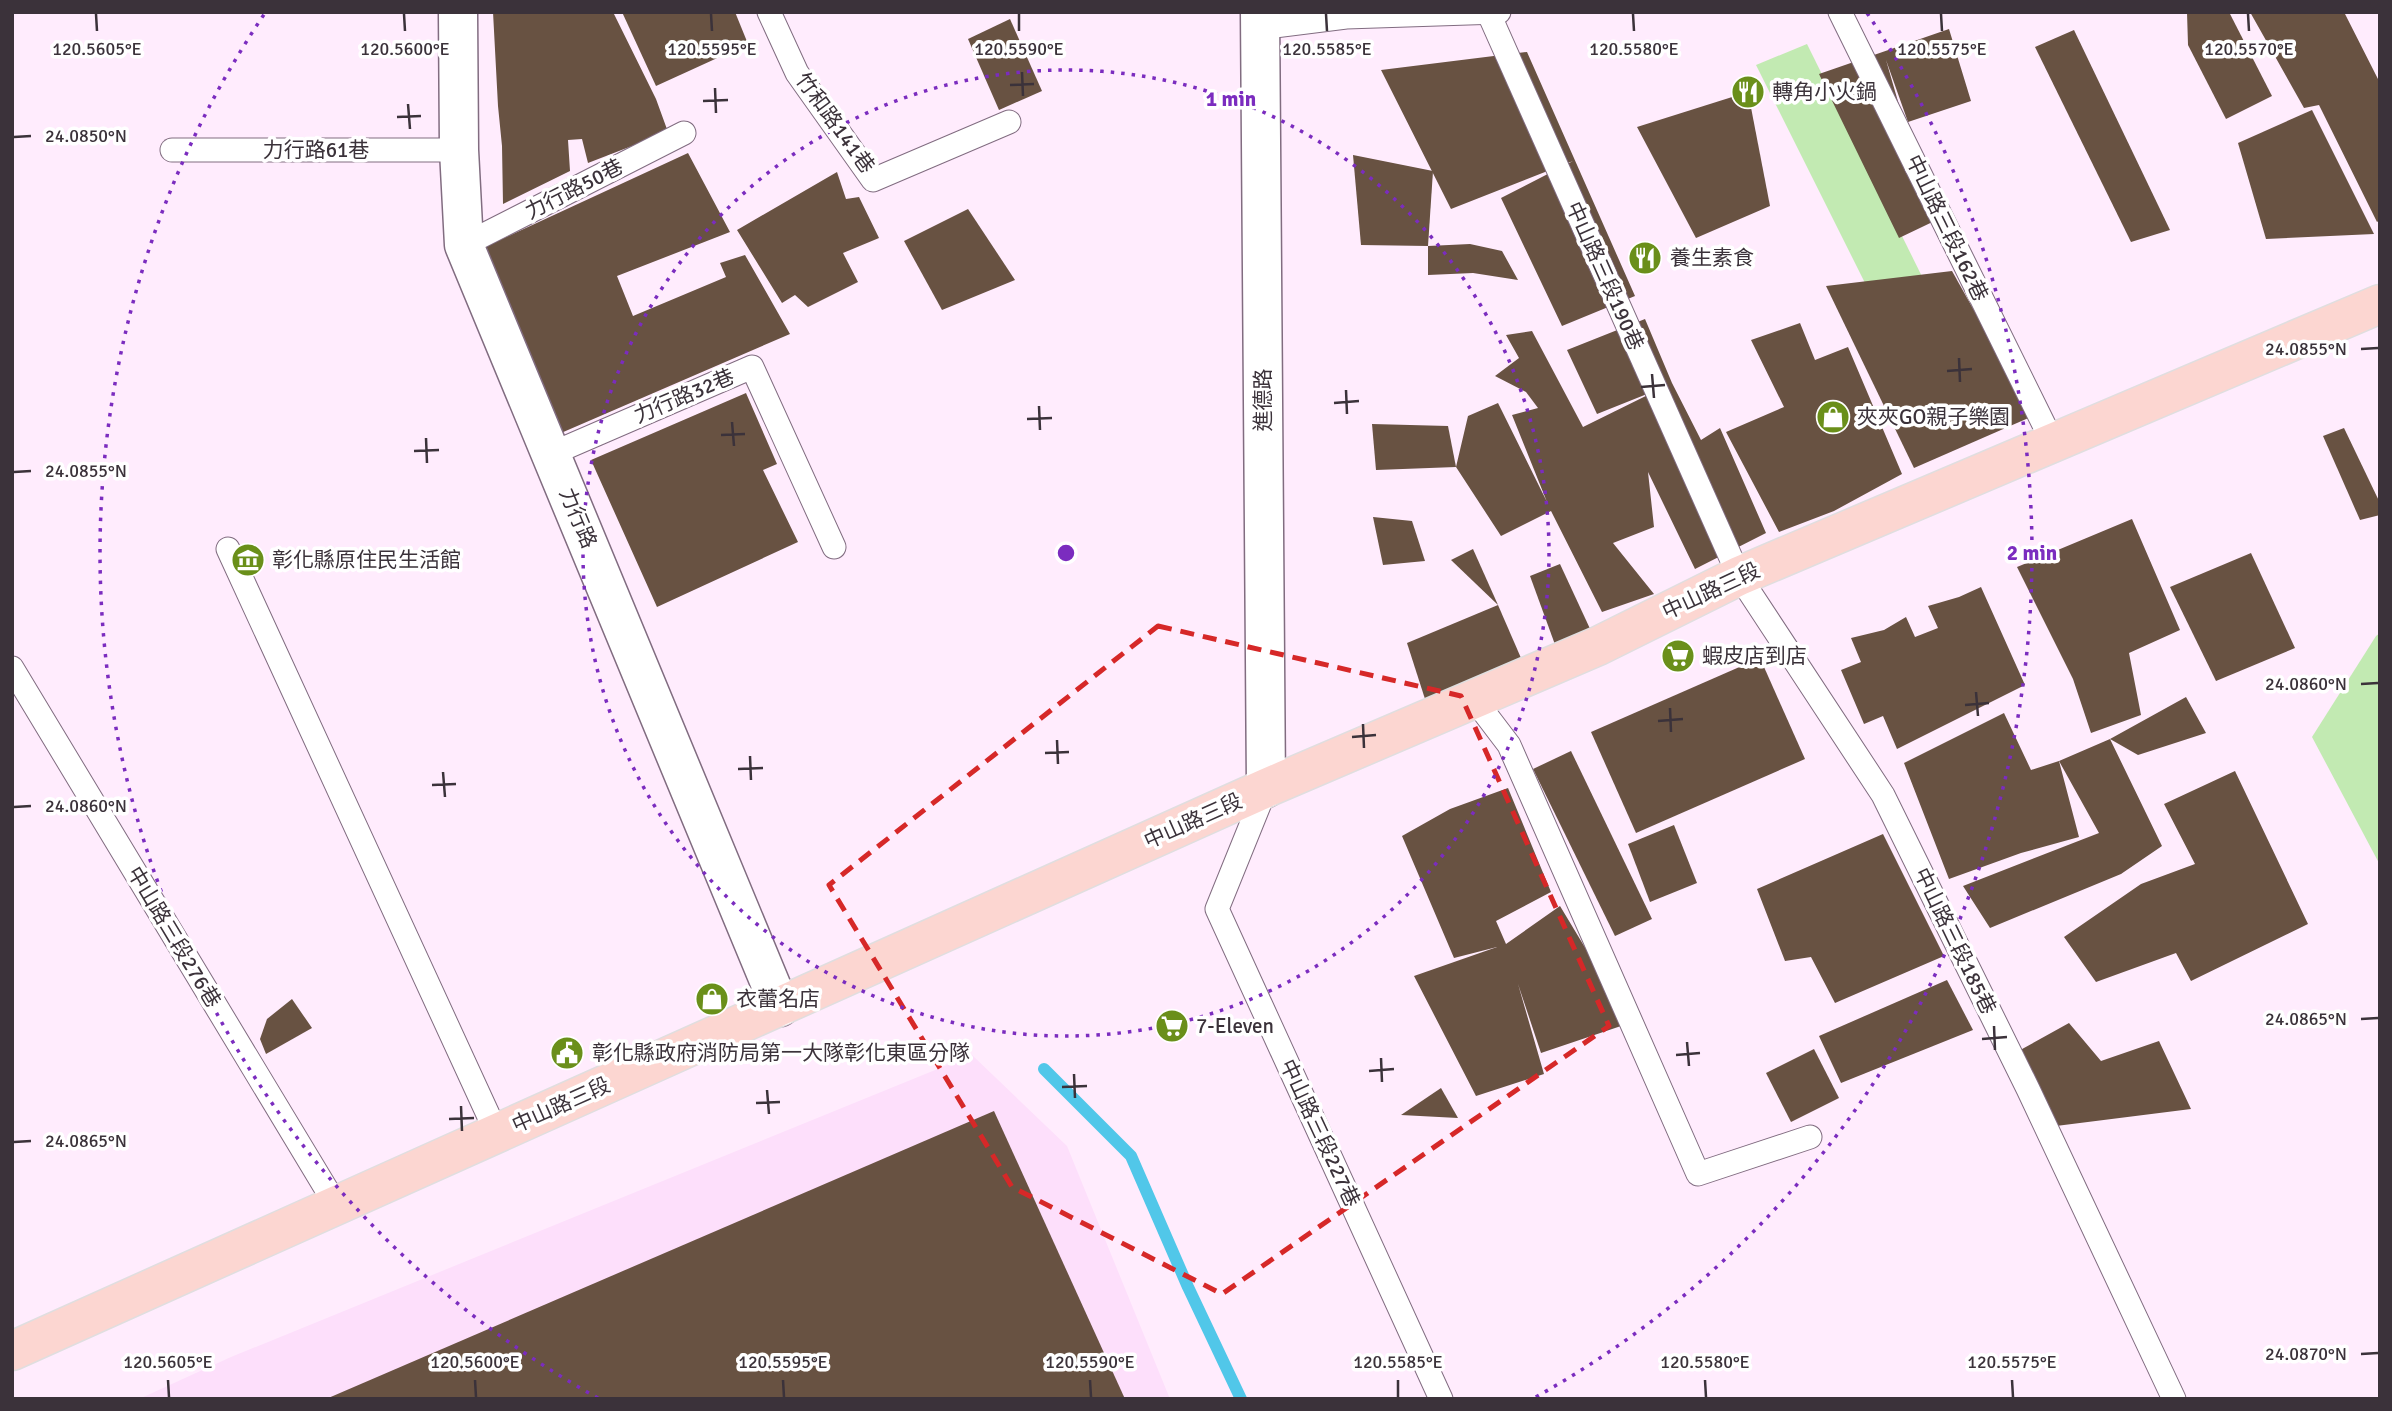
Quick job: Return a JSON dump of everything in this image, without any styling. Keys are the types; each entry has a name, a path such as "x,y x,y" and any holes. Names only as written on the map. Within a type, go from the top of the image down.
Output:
{"main road":[{"name":"中山路三段","path":"12,1351 1266,788 1598,646 1738,576 2053,443 2376,315"}],"street":[{"name":"力行路","path":"458,12 459,150 464,245 780,1007"},
{"name":"進德路","path":"1260,20 1266,788"}],"lane":[{"name":"竹和路141巷","path":"769,12 797,73 873,180 1009,122"},
{"name":"中山路三段162巷","path":"1840,12 2053,443"},
{"path":"1260,20 1494,13"},
{"name":"中山路三段190巷","path":"1494,13 1738,576"},
{"name":"力行路50巷","path":"464,245 684,133"},
{"name":"力行路61巷","path":"172,150 459,150"},
{"name":"力行路32巷","path":"551,454 752,367 834,547"},
{"path":"228,549 497,1134"},
{"name":"中山路三段185巷","path":"1738,576 1883,795 2028,1089 2174,1399"},
{"name":"中山路三段276巷","path":"12,668 336,1205"},
{"path":"1474,699 1509,745 1698,1174 1810,1137"},
{"name":"中山路三段227巷","path":"1266,788 1217,909 1441,1399"}],"highlighted area":[{"path":"1158,626 1461,696 1609,1026 1222,1294 1012,1187 829,885"}],"shaded area":[{"path":"972,1055 1067,1146 1170,1399 139,1399 231,1357"}],"green space":[{"path":"1807,44 1991,416 1943,439 1756,65"},
{"path":"2380,633 2380,865 2312,737"}],"building":[{"path":"493,12 613,12 656,99 668,132 588,163 582,139 568,140 570,171 503,204"},
{"path":"622,12 735,12 748,44 656,86"},
{"path":"2187,12 2229,12 2272,96 2226,119 2188,45"},
{"path":"2250,12 2344,12 2380,83 2380,220 2377,222 2319,105 2304,108"},
{"path":"1010,19 1042,91 999,110 968,39"},
{"path":"1949,29 1971,101 1908,122 1886,60 1912,150 1945,216 1899,238 1819,74"},
{"path":"2074,30 2170,230 2131,242 2035,47"},
{"path":"1527,52 1635,296 1562,326 1501,198 1573,161 1451,209 1381,70"},
{"path":"1748,92 1770,206 1696,238 1637,127"},
{"path":"2312,110 2374,234 2266,239 2238,143"},
{"path":"688,153 730,232 617,276 633,316 726,277 720,263 745,255 790,334 561,433 476,251"},
{"path":"1353,155 1433,171 1428,246 1361,245"},
{"path":"837,172 846,199 859,197 879,238 843,253 858,282 808,307 795,295 782,303 737,230"},
{"path":"968,209 1015,280 942,310 904,241"},
{"path":"1470,244 1502,251 1518,280 1473,273 1428,275 1428,246"},
{"path":"1952,271 2033,416 1914,468 1826,286"},
{"path":"1645,319 1672,383 1701,440 1720,428 1766,533 1695,569 1648,472 1654,527 1613,543 1654,594 1602,612 1551,511 1501,536 1456,467 1468,416 1498,403 1547,502 1512,415 1538,408 1526,392 1495,376 1519,358 1506,335 1532,331 1583,427 1662,388 1597,414 1567,350"},
{"name":"夾夾GO親子樂園","path":"1800,323 1815,360 1848,347 1902,474 1834,511 1779,532 1726,432 1784,407 1751,340"},
{"path":"746,393 777,464 763,470 798,542 657,607 591,460"},
{"path":"1372,424 1448,426 1456,467 1376,470"},
{"path":"2344,428 2380,503 2380,515 2360,520 2323,436"},
{"path":"1373,517 1412,521 1425,561 1383,565"},
{"path":"2132,519 2180,630 2129,653 2141,715 2091,733 2073,679 2017,567"},
{"path":"1473,549 1498,605 1451,560"},
{"path":"2251,553 2295,648 2216,681 2170,587"},
{"path":"1560,564 1598,646 1561,661 1530,576"},
{"path":"1981,587 2025,685 1897,749 1883,716 1864,724 1841,670 1861,662 1851,638 1884,630 1906,617 1915,637 1938,628 1928,606"},
{"path":"1498,605 1521,658 1425,699 1407,643"},
{"path":"1760,658 1805,759 1636,833 1591,732"},
{"path":"2186,697 2206,733 2138,755 2110,739"},
{"path":"2004,713 2031,770 2059,761 2079,837 2021,853 1949,879 1904,763"},
{"path":"2110,739 2162,846 2121,874 1990,928 1963,886 2099,833 2059,761"},
{"path":"1571,751 1652,919 1615,936 1533,769"},
{"path":"2235,771 2308,924 2191,981 2176,953 2096,982 2064,937 2141,884 2195,864 2164,804"},
{"path":"1508,788 1551,892 1496,921 1506,944 1560,906 1613,994 1624,1025 1541,1053 1518,984 1544,1074 1476,1096 1414,976 1497,947 1454,958 1402,836 1450,809"},
{"path":"1674,825 1697,883 1650,902 1628,844"},
{"path":"1883,834 1944,956 1835,1003 1811,957 1785,961 1757,889"},
{"path":"1947,980 1973,1030 1841,1083 1819,1036"},
{"path":"292,999 312,1028 266,1054 260,1039 267,1019"},
{"path":"2069,1023 2101,1061 2159,1041 2191,1109 2056,1126 2013,1054"},
{"path":"1814,1049 1839,1098 1791,1122 1766,1073"},
{"path":"1441,1088 1458,1118 1401,1115"},
{"path":"994,1111 1125,1399 326,1399"}],"waterway":[{"path":"1044,1069 1131,1156 1241,1399"}],"place":[{"name":"轉角小火鍋","path":"1748,92"},
{"name":"養生素食","path":"1645,258"},
{"name":"夾夾GO親子樂園","path":"1833,417"},
{"name":"彰化縣原住民生活館","path":"248,560"},
{"name":"蝦皮店到店","path":"1678,656"},
{"name":"衣蕾名店","path":"712,999"},
{"name":"7-Eleven","path":"1172,1026"},
{"name":"彰化縣政府消防局第一大隊彰化東區分隊","path":"567,1053"}]}
